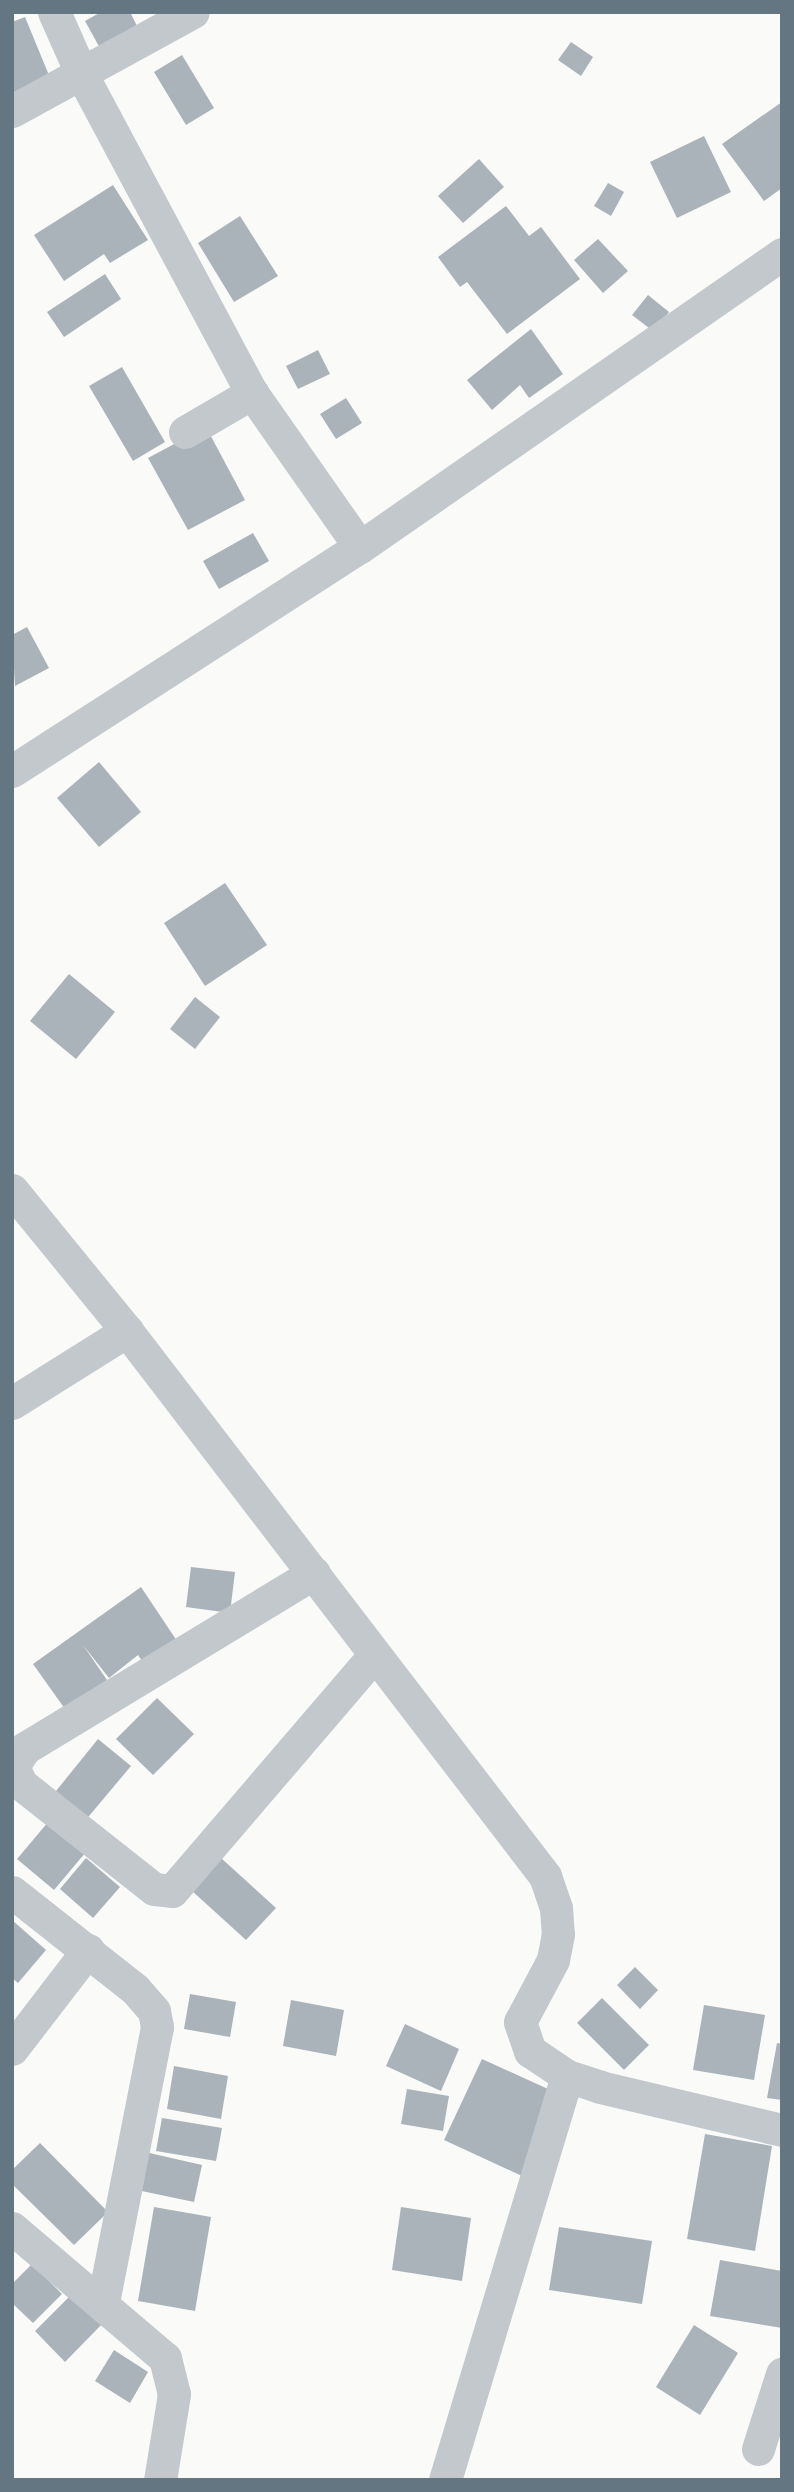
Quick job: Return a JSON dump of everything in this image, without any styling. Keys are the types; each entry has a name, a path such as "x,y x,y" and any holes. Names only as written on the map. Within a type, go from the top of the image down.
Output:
{"street":[{"path":"54,12 82,75 252,393 360,548"},
{"path":"12,111 193,12"},
{"path":"12,771 360,548 782,254"},
{"path":"185,432 252,393"},
{"path":"12,1190 127,1331 545,1876 556,1908 558,1934 553,1960 520,2022 522,2037 542,2063 566,2076 782,2130"},
{"path":"12,1403 127,1331"},
{"path":"314,1573 25,1748 13,1766 21,1784 154,1889 172,1891 374,1655"},
{"path":"12,1892 89,1950 146,1999 157,2027 103,2302"},
{"path":"12,2049 89,1950"},
{"path":"445,2480 566,2076"},
{"path":"12,2228 152,2342 165,2358 174,2394 160,2480"},
{"path":"758,2449 782,2374"}],"building":[{"path":"101,12 130,12 139,30 101,50 85,21"},
{"path":"25,17 53,85 12,101 12,22"},
{"path":"571,42 593,57 581,76 558,60"},
{"path":"182,55 214,108 186,125 154,72"},
{"path":"782,102 782,188 764,201 722,144"},
{"path":"704,136 731,192 677,218 650,162"},
{"path":"479,159 504,187 463,223 438,196"},
{"path":"608,183 624,192 611,216 594,206"},
{"path":"113,185 148,240 110,263 104,254 64,281 34,235"},
{"path":"506,206 529,236 541,227 580,279 507,334 467,282 460,287 438,257"},
{"path":"240,216 278,276 234,302 198,243"},
{"path":"598,239 628,271 603,293 574,260"},
{"path":"105,274 121,299 64,337 47,312"},
{"path":"648,295 669,312 653,331 632,315"},
{"path":"531,329 563,374 529,398 520,385 492,410 467,380"},
{"path":"318,350 330,374 298,389 286,366"},
{"path":"122,367 165,442 133,461 89,386"},
{"path":"346,398 362,423 336,439 320,414"},
{"path":"206,427 245,500 188,530 148,458"},
{"path":"253,533 269,561 219,589 203,561"},
{"path":"27,627 49,668 15,686 12,635"},
{"path":"99,762 141,812 99,847 57,798"},
{"path":"225,883 267,945 205,986 164,923"},
{"path":"69,974 115,1012 76,1059 30,1021"},
{"path":"195,997 220,1017 195,1049 170,1029"},
{"path":"191,1567 235,1572 230,1613 186,1607"},
{"path":"141,1587 181,1647 148,1670 138,1655 109,1678 83,1645 107,1680 65,1709 33,1664"},
{"path":"157,1698 194,1734 153,1775 116,1739"},
{"path":"98,1739 131,1766 84,1822 52,1796"},
{"path":"49,1821 86,1852 54,1890 17,1859"},
{"path":"86,1858 120,1887 93,1918 60,1889"},
{"path":"221,1858 276,1908 246,1940 191,1890"},
{"path":"12,1920 46,1950 18,1983 12,1978"},
{"path":"635,1967 658,1990 640,2009 617,1985"},
{"path":"190,1994 236,2002 230,2037 184,2029"},
{"path":"602,1998 649,2045 624,2070 577,2023"},
{"path":"291,2000 344,2010 336,2056 283,2046"},
{"path":"704,2005 765,2015 754,2080 693,2070"},
{"path":"405,2024 459,2049 441,2091 386,2066"},
{"path":"777,2043 782,2044 782,2100 767,2098"},
{"path":"482,2059 559,2094 522,2176 444,2140"},
{"path":"174,2066 228,2076 221,2119 167,2109"},
{"path":"407,2089 449,2096 443,2131 401,2124"},
{"path":"162,2118 222,2128 216,2161 156,2151"},
{"path":"705,2134 772,2146 755,2251 687,2239"},
{"path":"40,2143 108,2212 74,2245 12,2184 12,2170"},
{"path":"145,2152 202,2165 194,2202 137,2190"},
{"path":"154,2207 211,2217 195,2311 138,2301"},
{"path":"401,2207 471,2218 462,2281 392,2270"},
{"path":"559,2227 652,2241 642,2304 549,2290"},
{"path":"720,2260 782,2271 782,2328 710,2316"},
{"path":"32,2264 62,2294 33,2323 12,2303 12,2284"},
{"path":"73,2293 103,2323 65,2362 35,2331"},
{"path":"694,2325 738,2353 700,2415 656,2387"},
{"path":"114,2350 148,2372 130,2403 95,2381"}]}
